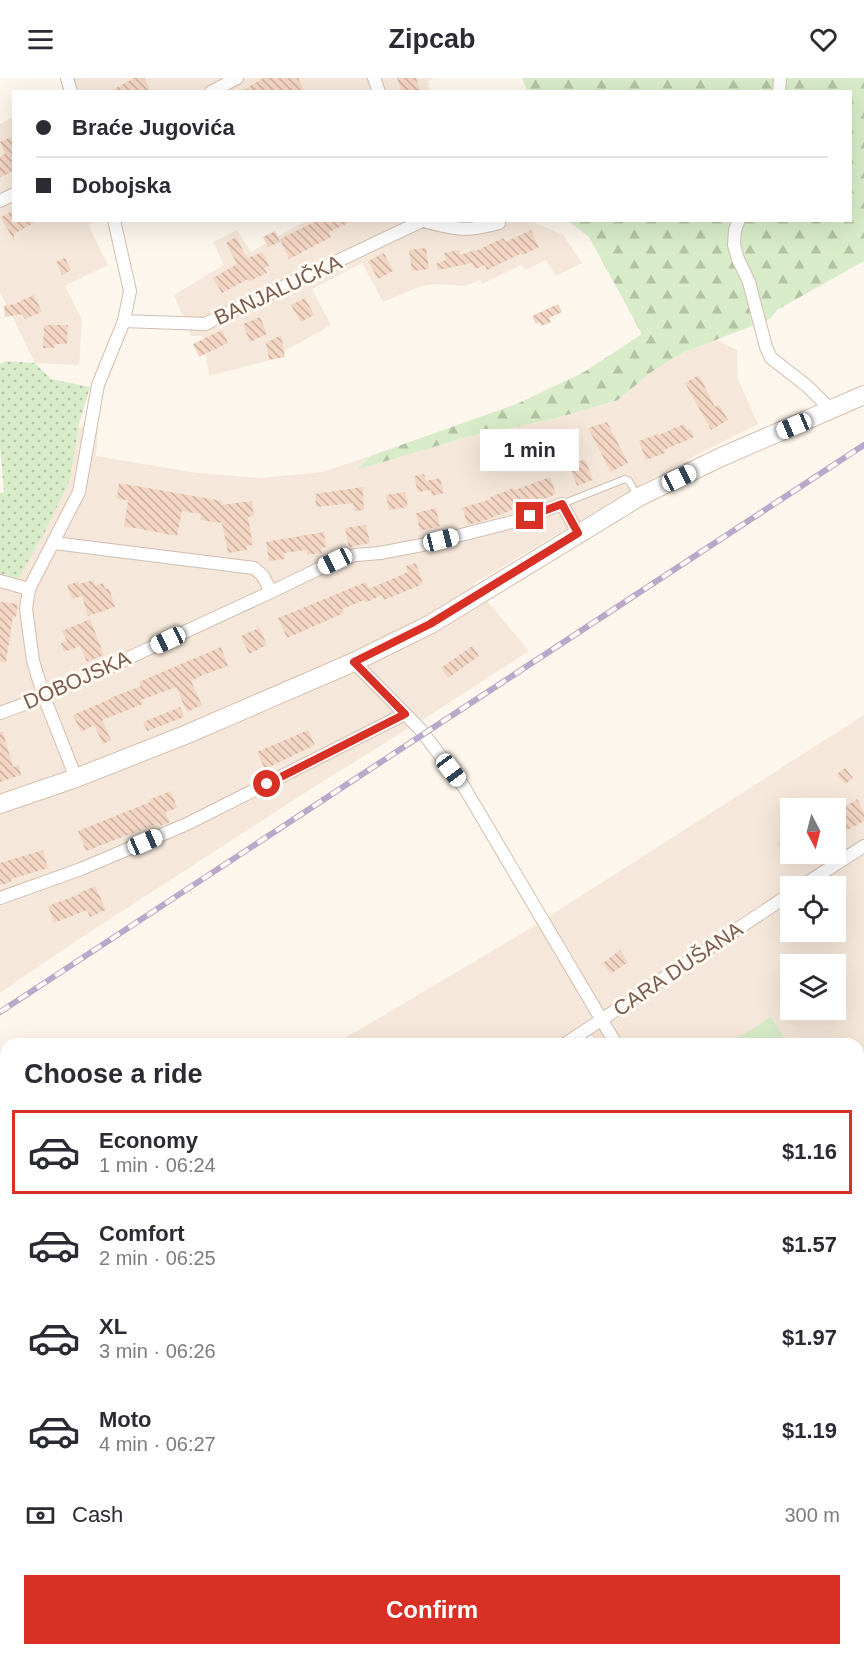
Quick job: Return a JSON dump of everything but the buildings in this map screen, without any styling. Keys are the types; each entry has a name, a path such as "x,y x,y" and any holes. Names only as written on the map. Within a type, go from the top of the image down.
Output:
{"main road":[{"path":"0,804 76,778 185,735 354,662 430,624 639,497 719,458 864,395"}],"street":[{"path":"215,90 237,78"},
{"path":"76,778 44,697 33,661 26,609 29,589 79,492 98,385 124,321 130,291 114,222"},
{"name":"BANJALUČKA","path":"124,321 205,324 422,222"},
{"path":"428,222 458,229 478,229 499,223"},
{"path":"738,222 734,245 748,282 765,347 771,358 807,386 831,410"},
{"path":"562,504 578,533"},
{"name":"DOBOJSKA","path":"0,712 44,697 335,561 356,555 380,553 433,542 516,521 562,504"},
{"path":"54,543 254,568 262,576 271,592"},
{"path":"0,581 29,589"},
{"path":"354,662 420,729 464,787 612,1038"},
{"path":"0,898 81,870 188,824 405,714"},
{"path":"818,876 864,846"},
{"name":"CARA DUŠANA","path":"574,1038 780,901"}],"lane":[{"path":"562,504 625,478 639,497"}],"shaded area":[{"path":"64,78 435,78 427,82 430,90 67,90"},
{"path":"12,118 12,222 96,222 88,225 108,265 65,286 82,320 79,365 35,363 0,292 0,124"},
{"path":"303,222 533,222 563,235 582,263 556,276 546,260 526,270 521,265 482,284 480,280 465,286 437,284 421,286 383,302 362,263 312,289 331,325 267,361 209,376 203,336 191,336 174,295 224,265 213,242 237,230 251,252"},
{"path":"716,340 737,350 738,379 758,424 666,470 473,584 529,651 317,785 0,993 0,574 19,578 45,532 70,480 78,427 99,426 96,456 197,473 260,478 322,472 370,456 357,469 467,437 553,419 618,400 650,373 682,353"},
{"path":"864,715 864,1038 593,1038 589,1032 578,1038 345,1038 526,931"}],"green space":[{"path":"522,78 864,78 864,261 777,310 770,319 682,353 650,373 618,400 553,419 467,437 356,470 370,456 519,403 584,372 642,334 589,237 569,222 852,222 852,90 527,90"},
{"path":"6,361 35,363 51,379 90,387 79,424 70,480 45,532 19,578 0,574 0,493 4,492 0,446 0,364"},
{"path":"771,1017 784,1038 738,1038"}],"railway":[{"path":"0,1012 864,445"}],"route":[{"path":"267,784 405,714 354,662 430,624 578,533 562,504 530,516"}]}
